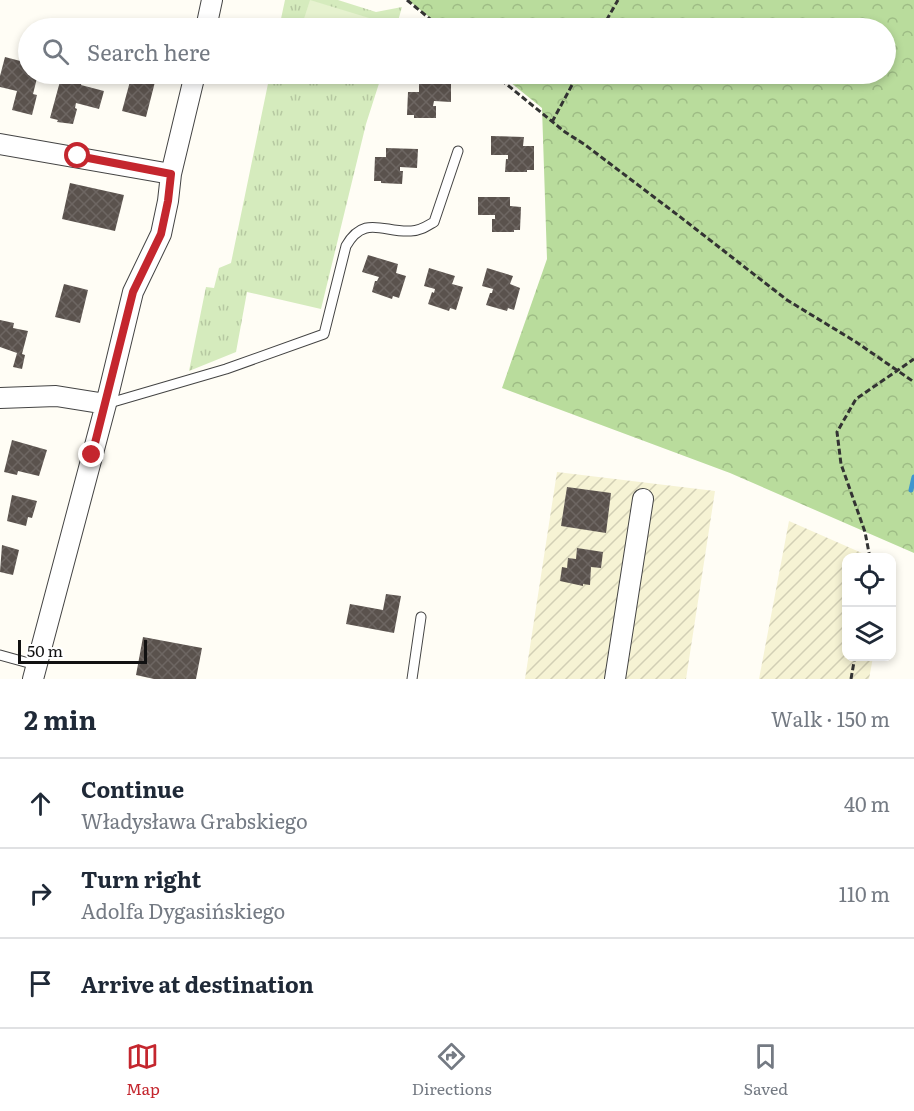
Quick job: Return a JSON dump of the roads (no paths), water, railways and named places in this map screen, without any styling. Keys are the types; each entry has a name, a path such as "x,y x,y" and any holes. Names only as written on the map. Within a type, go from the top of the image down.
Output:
{"street":[{"path":"208,18 212,0"},
{"path":"34,672 106,404 133,292 161,234 171,174 193,84"},
{"path":"0,144 171,174"},
{"path":"0,398 56,396 106,404"},
{"path":"615,679 643,499"}],"lane":[{"path":"106,404 226,369 324,334 346,246 351,237 367,228 383,227 410,231 423,229 434,222 458,151"},
{"path":"412,679 420,617"},
{"path":"0,655 34,672"}],"waterway":[{"path":"911,490 914,477"}]}
